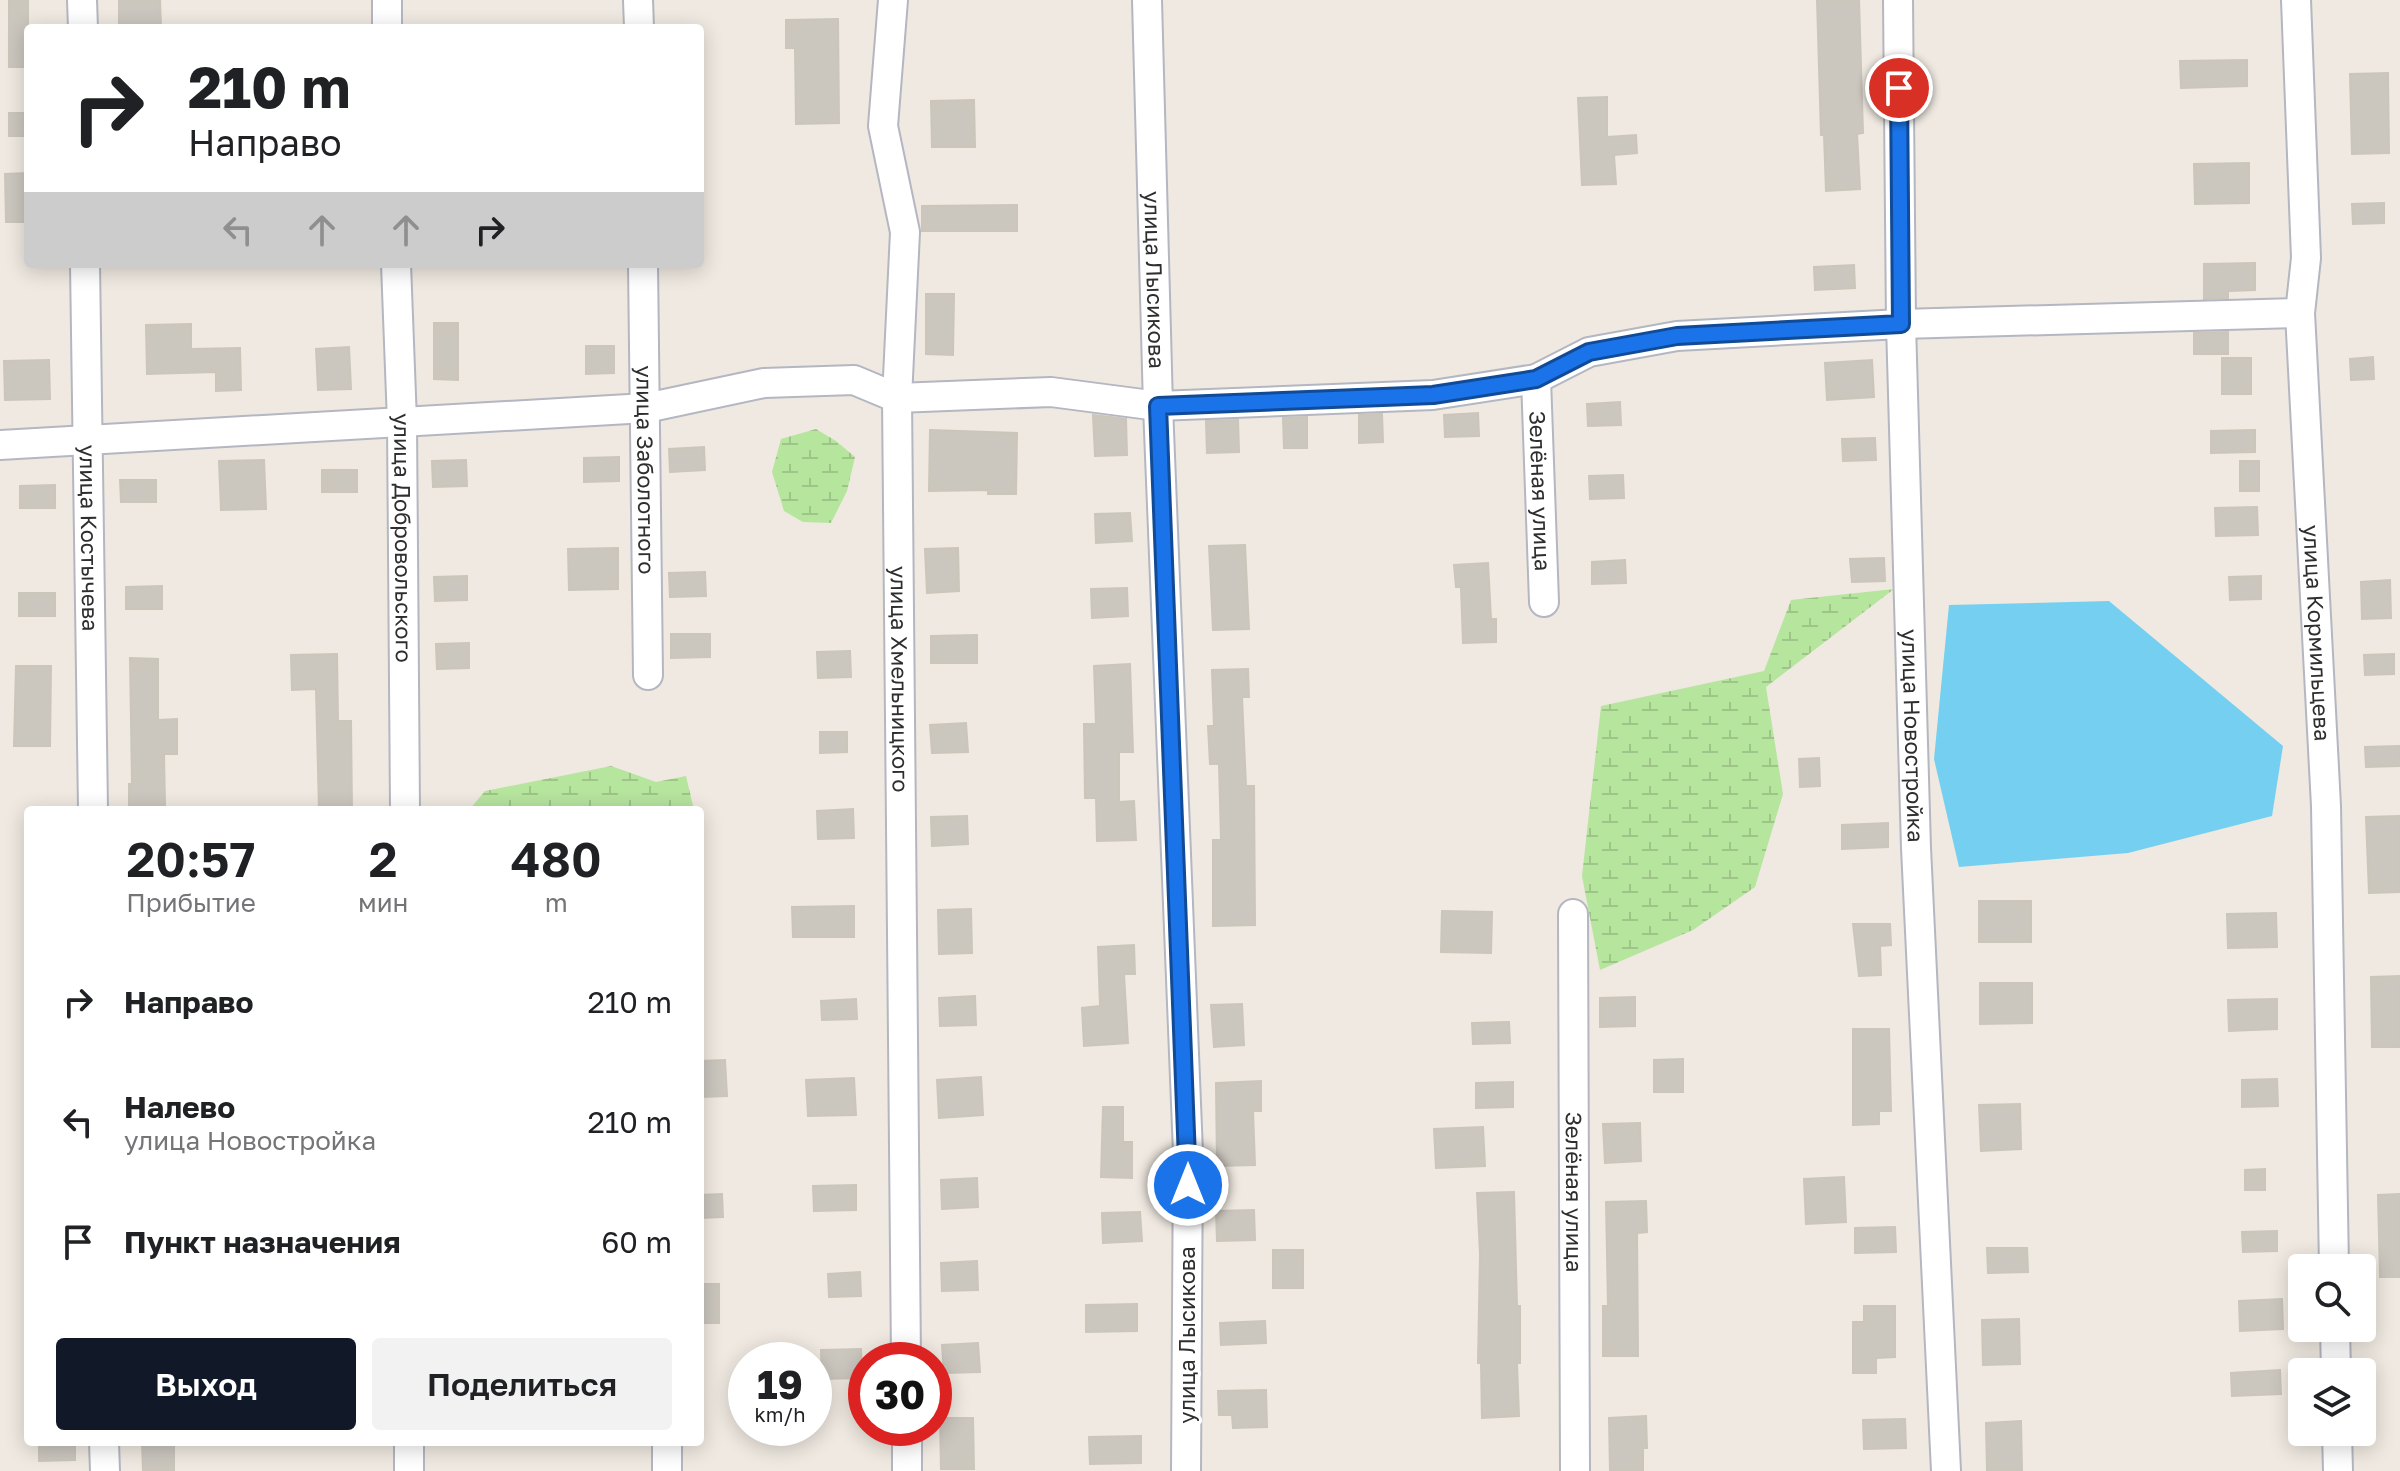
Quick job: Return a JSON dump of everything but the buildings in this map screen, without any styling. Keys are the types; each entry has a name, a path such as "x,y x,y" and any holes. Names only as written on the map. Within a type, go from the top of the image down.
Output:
{"street":[{"path":"82,0 83,24"},
{"path":"387,0 387,24"},
{"path":"638,0 639,24"},
{"name":"улица Хмельницкого","path":"893,0 883,126 905,232 897,398 906,1342"},
{"name":"улица Лысикова","path":"1147,0 1158,406 1188,1153 1186,1471"},
{"name":"улица Новостройка","path":"1898,0 1901,324 1916,848 1946,1471"},
{"name":"улица Кормильцева","path":"2296,0 2306,258 2300,313 2326,806 2334,1254"},
{"name":"улица Костычева","path":"85,268 93,806"},
{"name":"улица Добровольского","path":"396,268 402,422 405,806"},
{"name":"улица Заболотного","path":"643,268 648,675"},
{"path":"0,445 646,408 764,383 854,380 897,398 1051,392 1158,406 1433,395 1536,379 1589,352 1677,336 1901,324 2300,313"},
{"name":"Зелёная улица","path":"1536,379 1544,602"},
{"name":"Зелёная улица","path":"1573,914 1575,1471"},
{"path":"104,1446 105,1471"},
{"path":"409,1446 409,1471"},
{"path":"667,1446 667,1471"},
{"path":"907,1446 907,1471"},
{"path":"2337,1446 2338,1471"}],"green space":[{"path":"816,429 855,457 847,491 831,523 803,522 784,511 772,472 781,439"},
{"path":"1894,589 1766,687 1783,794 1755,887 1693,930 1600,970 1582,876 1601,706 1764,671 1791,600"},
{"path":"611,766 656,782 686,776 693,806 472,806 485,791"}],"water":[{"path":"2109,601 2283,746 2272,816 2128,853 1959,867 1934,759 1949,605"}],"route":[{"path":"1188,1185 1158,406 1433,395 1536,379 1589,352 1677,336 1901,324 1899,88"}]}
